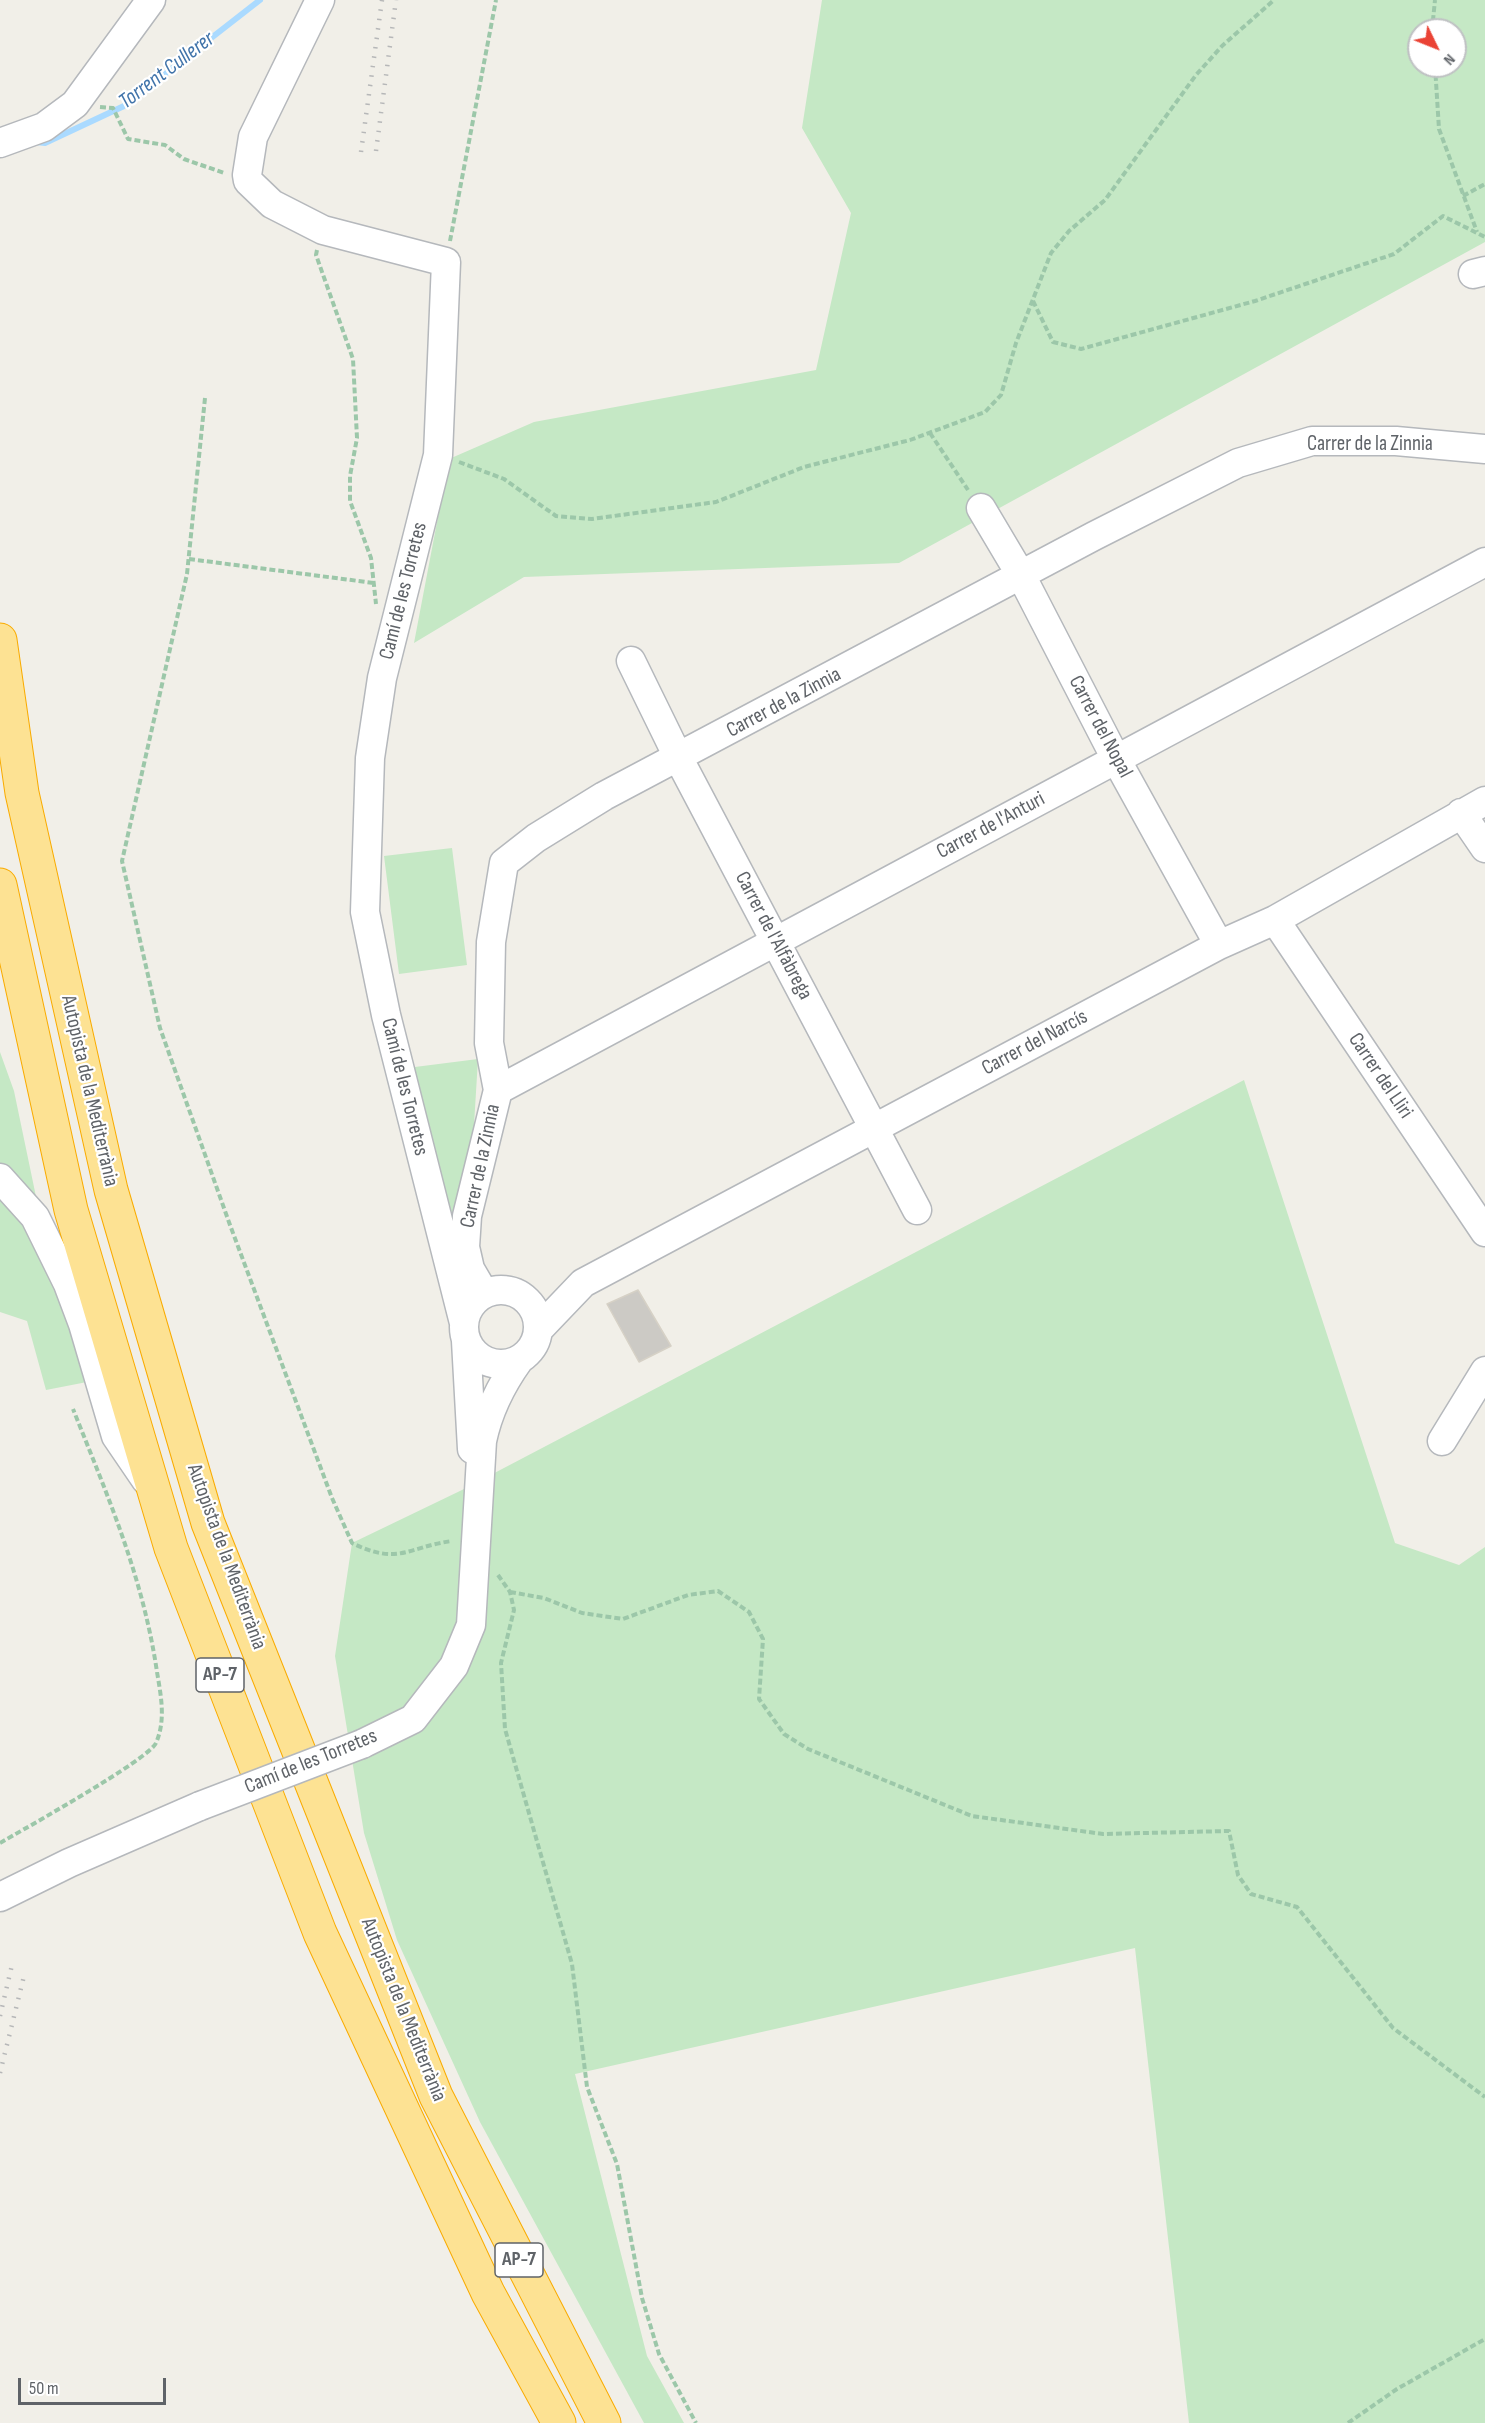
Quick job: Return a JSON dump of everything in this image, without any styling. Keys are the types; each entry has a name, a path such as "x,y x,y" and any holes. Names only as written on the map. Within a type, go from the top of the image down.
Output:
{"highway":[{"name":"Autopista de la Mediterrània","path":"0,640 21,793 111,1190 208,1523 436,2096 573,2367 604,2423"},
{"name":"Autopista de la Mediterrània","path":"0,885 71,1210 171,1548 321,1933 488,2293 559,2423"}],"street":[{"path":"0,143 44,127 75,104 151,0"},
{"path":"320,0 253,138 247,174 248,181 272,204 323,230 446,262"},
{"name":"Camí de les Torretes","path":"446,262 438,455 381,690 370,758 365,912 386,1016 465,1332 468,1414 478,1508"},
{"name":"Carrer de la Zinnia","path":"484,1293 470,1269 465,1247 467,1216 498,1090 489,1043 491,942 504,862 536,838 604,796 679,759 1022,577 1094,536 1238,463 1312,441 1396,441 1485,449"},
{"name":"Carrer del Nopal","path":"975,500 1022,577 1116,759 1219,945"},
{"name":"Carrer de l'Anturi","path":"498,1090 1485,562"},
{"name":"Carrer de l'Alfàbrega","path":"631,660 679,759 917,1210"},
{"path":"1473,807 1485,848"},
{"name":"Carrer del Narcís","path":"522,1296 584,1283 1219,945 1275,920 1473,807"},
{"name":"Carrer del Lliri","path":"1275,920 1485,1232"},
{"path":"0,1178 35,1217 40,1226 68,1284 83,1324 116,1436 155,1494"},
{"name":"Carrer del Narcís","path":"539,1329 584,1283"},
{"path":"504,1290 522,1296 532,1305 539,1329 533,1347 519,1360 501,1364 482,1360 465,1332 471,1305 484,1293 504,1290"},
{"name":"Camí de les Torretes","path":"0,1897 69,1863 200,1806 362,1744 413,1719 454,1666 471,1625 482,1441 487,1418 508,1376 519,1360"},
{"path":"1442,1441 1485,1371"},
{"path":"573,2367 613,2423"}],"path":[{"path":"446,262 496,0"},
{"path":"438,455 504,479 556,516 591,519 716,502 804,467 930,433 986,412 1001,395 1016,343 1051,253 1069,231 1105,200 1196,75 1222,46 1274,0"},
{"path":"1433,18 1435,0"},
{"path":"1436,78 1439,129 1477,233"},
{"path":"75,104 113,108 128,139 165,145 184,159 248,181"},
{"path":"1463,196 1485,184"},
{"path":"1033,301 1053,342 1081,349 1255,301 1394,254 1443,216 1485,237"},
{"path":"189,559 374,583 371,558 350,501 350,476 357,438 353,359 316,255 323,230"},
{"path":"205,398 189,559 122,861 160,1028 230,1226 332,1498 352,1543 375,1554 399,1554 451,1541 477,1545"},
{"path":"930,433 975,500"},
{"path":"0,1844 123,1769 155,1745 163,1713 153,1641 134,1563 73,1409"},
{"path":"696,2423 658,2354 642,2298 616,2164 587,2087 572,1964 505,1729 501,1663 514,1610 510,1592 544,1598 582,1613 623,1619 688,1595 718,1590 749,1612 763,1639 759,1699 784,1734 808,1749 972,1816 1103,1834 1229,1831 1238,1875 1251,1894 1297,1907 1393,2028 1485,2097"},
{"path":"1348,2423 1397,2388 1485,2339"}],"green space":[{"path":"822,0 1485,0 1485,242 899,563 524,577 414,643 449,459 534,422 816,370 851,213 802,128"},
{"path":"452,848 467,965 399,974 384,856"},
{"path":"0,1052 14,1091 54,1283 87,1382 46,1390 27,1321 0,1312"},
{"path":"478,1059 468,1224 436,1217 407,1068"},
{"path":"1244,1080 1395,1543 1459,1565 1485,1547 1485,2423 1189,2423 1135,1948 575,2074 647,2356 684,2423 644,2423 480,2122 397,1940 364,1833 335,1656 352,1543 462,1490"}],"building":[{"path":"638,1290 671,1346 639,1362 607,1304"}],"waterway":[{"name":"Torrent Cullerer","path":"36,142 45,143 124,106 260,0"}],"railway":[{"path":"361,152 382,0"},
{"path":"376,151 396,0"},
{"path":"0,2016 12,1965"},
{"path":"0,2073 25,1972"}]}
